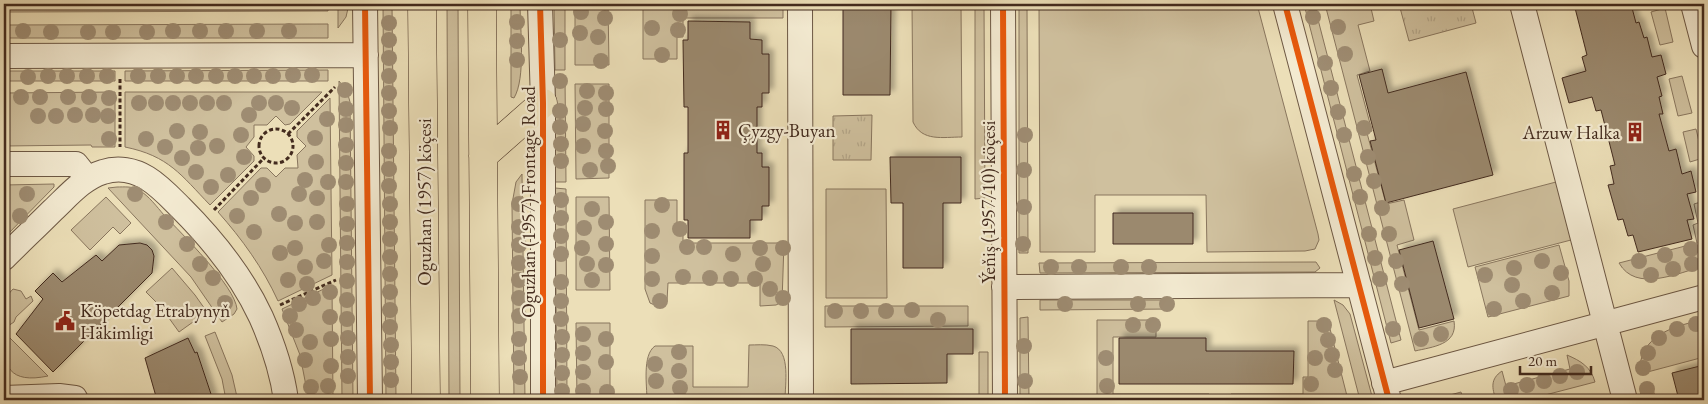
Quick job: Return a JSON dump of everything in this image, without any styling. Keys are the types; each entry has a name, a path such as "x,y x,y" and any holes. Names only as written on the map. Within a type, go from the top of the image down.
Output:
{"main road":[{"name":"Oguzhan (1957) köçesi","path":"422,4 426,400"},
{"path":"482,4 485,400"},
{"path":"483,156 543,102"}],"street":[{"path":"365,4 370,400"},
{"name":"Oguzhan (1957) Frontage Road","path":"540,4 543,102 543,400"},
{"path":"800,4 801,400"},
{"name":"Ýeňiş (1957/10) köçesi","path":"1003,4 1004,400"},
{"path":"1285,4 1386,391 1605,324 1704,297"},
{"path":"1522,4 1625,400"},
{"path":"1693,4 1704,46"},
{"path":"4,56 366,55"},
{"path":"4,164 76,164 88,179"},
{"path":"4,258 76,188 88,179 104,171 118,169 132,171 146,177 160,187 200,227 244,285 277,358 286,400"},
{"path":"1004,287 1359,285"},
{"path":"4,398 59,396 75,398 76,400"}],"path":[{"path":"120,71 120,150"},
{"path":"288,134 335,87"},
{"path":"277,129 288,134 293,145 290,156 280,163 274,163 264,158 259,148 262,137 277,129"},
{"path":"211,212 264,158"},
{"path":"277,307 336,280"}],"green space":[{"path":"4,4 328,4 328,11 4,12"},
{"path":"338,4 349,4 346,17 338,28"},
{"path":"383,4 392,4 396,400 386,400"},
{"path":"447,4 458,4 460,400 449,400"},
{"path":"511,4 520,4 521,66 518,89 514,98 511,97"},
{"path":"554,4 565,4 565,70 555,70"},
{"path":"575,4 608,4 609,65 575,65"},
{"path":"643,4 783,4 783,18 683,18 683,37 677,37 677,59 643,59"},
{"path":"912,4 961,4 962,137 941,138 927,136 913,122"},
{"path":"975,4 984,4 985,198 975,199"},
{"path":"1019,4 1027,4 1028,253 1019,253"},
{"path":"1039,4 1257,4 1318,234 1319,240 1315,249 1305,251 1207,252 1206,195 1095,195 1095,252 1040,252"},
{"path":"1304,4 1314,4 1401,340 1391,343"},
{"path":"1325,4 1370,4 1374,21 1358,25 1370,71 1357,75 1372,131 1367,133 1386,204 1404,200 1414,240 1397,245 1419,330 1454,321 1452,335 1442,344 1415,351"},
{"path":"1399,4 1471,4 1476,23 1409,41"},
{"path":"1665,8 1673,42 1660,45 1651,12"},
{"path":"328,24 328,38 4,38 4,25"},
{"path":"328,70 328,81 125,81 125,71"},
{"path":"4,71 115,71 115,81 4,81"},
{"path":"1682,76 1692,113 1678,116 1669,79"},
{"path":"555,78 565,78 566,182 555,182"},
{"path":"339,81 347,91 350,102 353,400 342,400"},
{"path":"575,84 609,84 609,178 576,179"},
{"path":"115,92 115,147 92,147 91,145 4,146 4,93"},
{"path":"125,92 322,92 290,124 285,125 276,116 267,125 254,125 254,137 246,147 254,156 254,161 210,205 182,176 164,161 125,147"},
{"path":"330,98 332,275 278,301 266,277 251,254 218,212 261,168 267,168 276,177 285,168 298,168 297,155 306,146 297,137 297,131"},
{"path":"872,115 871,160 833,160 833,116"},
{"path":"1696,129 1703,158 1690,162 1683,132"},
{"path":"522,174 525,400 514,400 512,204 516,182"},
{"path":"1556,182 1571,240 1468,267 1453,209"},
{"path":"54,184 54,187 4,238 4,185"},
{"path":"117,187 139,190 153,202 218,274 234,299 237,309 234,314 222,322 191,277 108,188"},
{"path":"555,188 566,189 567,400 557,400"},
{"path":"826,189 886,189 887,298 826,298"},
{"path":"106,197 131,223 120,234 113,227 90,250 71,230"},
{"path":"576,197 609,197 610,290 576,290"},
{"path":"645,200 677,200 677,223 683,223 683,243 784,243 782,302 776,305 760,306 760,283 668,283 665,306 657,306 650,303 645,289"},
{"path":"1704,201 1704,266 1670,276 1647,279 1636,277 1626,272 1619,263 1697,243 1693,225 1698,223 1694,204"},
{"path":"1559,245 1569,281 1569,296 1488,317 1475,267"},
{"path":"1316,262 1320,268 1315,272 1040,273 1039,263"},
{"path":"172,268 207,312 179,332 161,307 146,292"},
{"path":"332,285 333,400 313,400 308,396 300,355 282,309"},
{"path":"13,289 21,291 26,299 31,296 33,301 8,326 4,323 4,299"},
{"path":"1040,300 1172,300 1172,309 1040,310"},
{"path":"1334,300 1343,305 1350,314 1373,400 1360,400"},
{"path":"825,306 968,306 968,326 825,327"},
{"path":"1028,317 1029,400 1020,400 1020,318"},
{"path":"1097,320 1156,320 1156,337 1113,337 1113,394 1209,394 1209,400 1042,400 1042,396 1097,395"},
{"path":"1704,320 1704,357 1640,374 1641,361 1645,350 1651,342 1670,329"},
{"path":"1308,321 1328,321 1348,400 1231,400 1231,394 1303,394 1303,377 1308,377"},
{"path":"576,323 610,323 610,400 577,400"},
{"path":"215,332 232,375 237,397 226,400 222,379 205,336"},
{"path":"5,333 48,376 25,377 17,375 11,370 5,355"},
{"path":"749,345 773,346 779,349 785,361 786,369 785,400 647,400 648,356 655,346 693,346 693,387 748,387"},
{"path":"979,352 988,352 988,400 979,400"},
{"path":"1567,355 1585,365 1591,372 1595,382 1526,400 1496,400 1493,384 1495,377 1502,371 1506,386 1570,369"},
{"path":"1652,386 1656,400 1640,400 1641,389"},
{"path":"1461,392 1463,400 1432,400"},
{"path":"853,397 884,397 884,400 853,400"},
{"path":"914,397 944,397 944,400 914,400"}],"building":[{"path":"843,4 891,4 890,95 843,95"},
{"name":"Arzuw Halka","path":"1574,4 1631,4 1636,23 1639,22 1644,38 1647,37 1652,57 1661,55 1666,74 1657,77 1662,96 1659,97 1663,114 1659,114 1669,151 1676,149 1682,174 1691,171 1696,192 1687,194 1694,219 1687,220 1692,239 1638,252 1633,235 1628,236 1623,219 1618,220 1608,185 1614,184 1610,166 1615,165 1601,110 1596,111 1592,97 1569,103 1562,78 1586,71 1582,57 1587,55"},
{"name":"Çyzgy-Buyan","path":"688,21 750,22 750,39 762,40 762,54 769,54 769,93 762,93 762,107 757,107 757,153 762,153 762,167 769,167 769,206 762,206 762,220 750,220 750,238 688,238 688,220 684,220 684,153 688,153 688,107 684,107 683,40 688,40"},
{"path":"1382,69 1388,93 1466,72 1493,175 1386,203 1370,141 1376,140 1359,75"},
{"path":"890,157 961,157 961,203 943,203 943,268 903,268 903,203 891,203"},
{"path":"1113,213 1193,213 1193,244 1113,244"},
{"path":"1433,241 1454,319 1419,328 1399,250"},
{"name":"Köpetdag Etrabynyň Häkimligi","path":"140,243 147,245 152,250 154,256 152,273 53,372 16,334 43,299 35,291 53,273 62,282 96,255 102,261 119,245"},
{"path":"851,329 973,329 973,354 947,354 947,383 851,384"},
{"path":"188,338 195,353 197,352 213,400 157,400 145,358"},
{"path":"1119,338 1206,338 1206,351 1294,351 1293,384 1119,384"},
{"path":"1704,365 1704,400 1679,400 1672,373"}],"cycle path":[{"path":"365,4 370,400"},
{"path":"540,4 543,103 543,400"},
{"path":"1003,4 1005,400"},
{"path":"1285,4 1389,400"}],"place":[{"name":"Çyzgy-Buyan","path":"723,130"},
{"name":"Arzuw Halka","path":"1635,132"},
{"name":"Köpetdag Etrabynyň Häkimligi","path":"65,321"}]}
